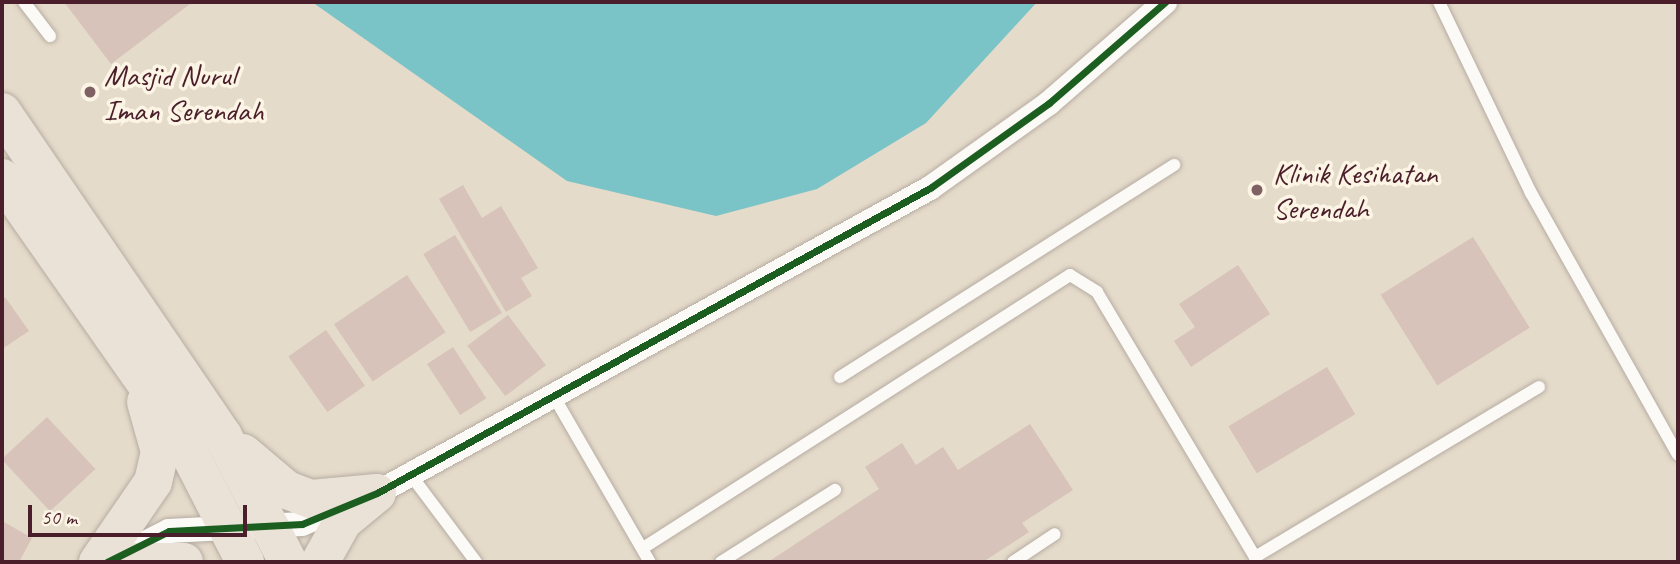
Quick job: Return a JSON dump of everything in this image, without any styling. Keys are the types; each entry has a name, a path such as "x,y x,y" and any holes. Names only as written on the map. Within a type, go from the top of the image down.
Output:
{"main road":[{"path":"2,112 223,436 281,545"},
{"path":"2,178 137,371 204,474 245,562"},
{"path":"98,562 153,482 160,452 137,371"},
{"path":"223,436 287,490 311,499 377,493"},
{"path":"320,562 325,543 343,521 377,493"},
{"path":"136,562 184,562"}],"street":[{"path":"107,562 169,531 227,525 281,545 930,188 1049,103 1165,2"}],"lane":[{"path":"24,2 50,36"},
{"path":"1439,2 1531,193 1678,455"},
{"path":"840,377 1174,165"},
{"path":"643,548 1070,275 1097,292 1255,557 1539,387"},
{"path":"553,395 650,562"},
{"path":"410,474 476,562"},
{"path":"721,562 835,491"},
{"path":"1013,562 1055,534"}],"water":[{"path":"312,2 1037,2 926,123 817,189 716,216 567,181"}],"building":[{"path":"64,2 188,2 190,4 111,64"},
{"path":"463,185 482,218 501,206 538,268 521,278 532,296 506,312 439,199"},
{"path":"455,235 502,313 470,332 423,254"},
{"path":"1473,237 1530,328 1437,386 1381,295"},
{"path":"1238,265 1270,314 1191,367 1174,341 1195,327 1179,304"},
{"path":"407,275 446,332 373,381 334,324"},
{"path":"5,297 29,331 2,349 2,299"},
{"path":"508,315 546,365 505,396 467,346"},
{"path":"326,330 365,386 327,412 288,356"},
{"path":"453,347 486,398 460,415 427,364"},
{"path":"1327,367 1355,414 1257,473 1228,426"},
{"path":"47,417 95,469 50,511 2,460"},
{"path":"1030,424 1073,490 1022,523 1029,532 983,562 768,562 879,489 865,467 902,443 916,465 943,447 958,470"},
{"path":"2,521 32,538 19,562 2,562"}],"cycle path":[{"path":"107,562 169,531 302,524 377,493 930,188 1049,103 1165,2"}],"place":[{"name":"Masjid Nurul Iman Serendah","path":"90,92"},
{"name":"Klinik Kesihatan Serendah","path":"1257,190"}]}
